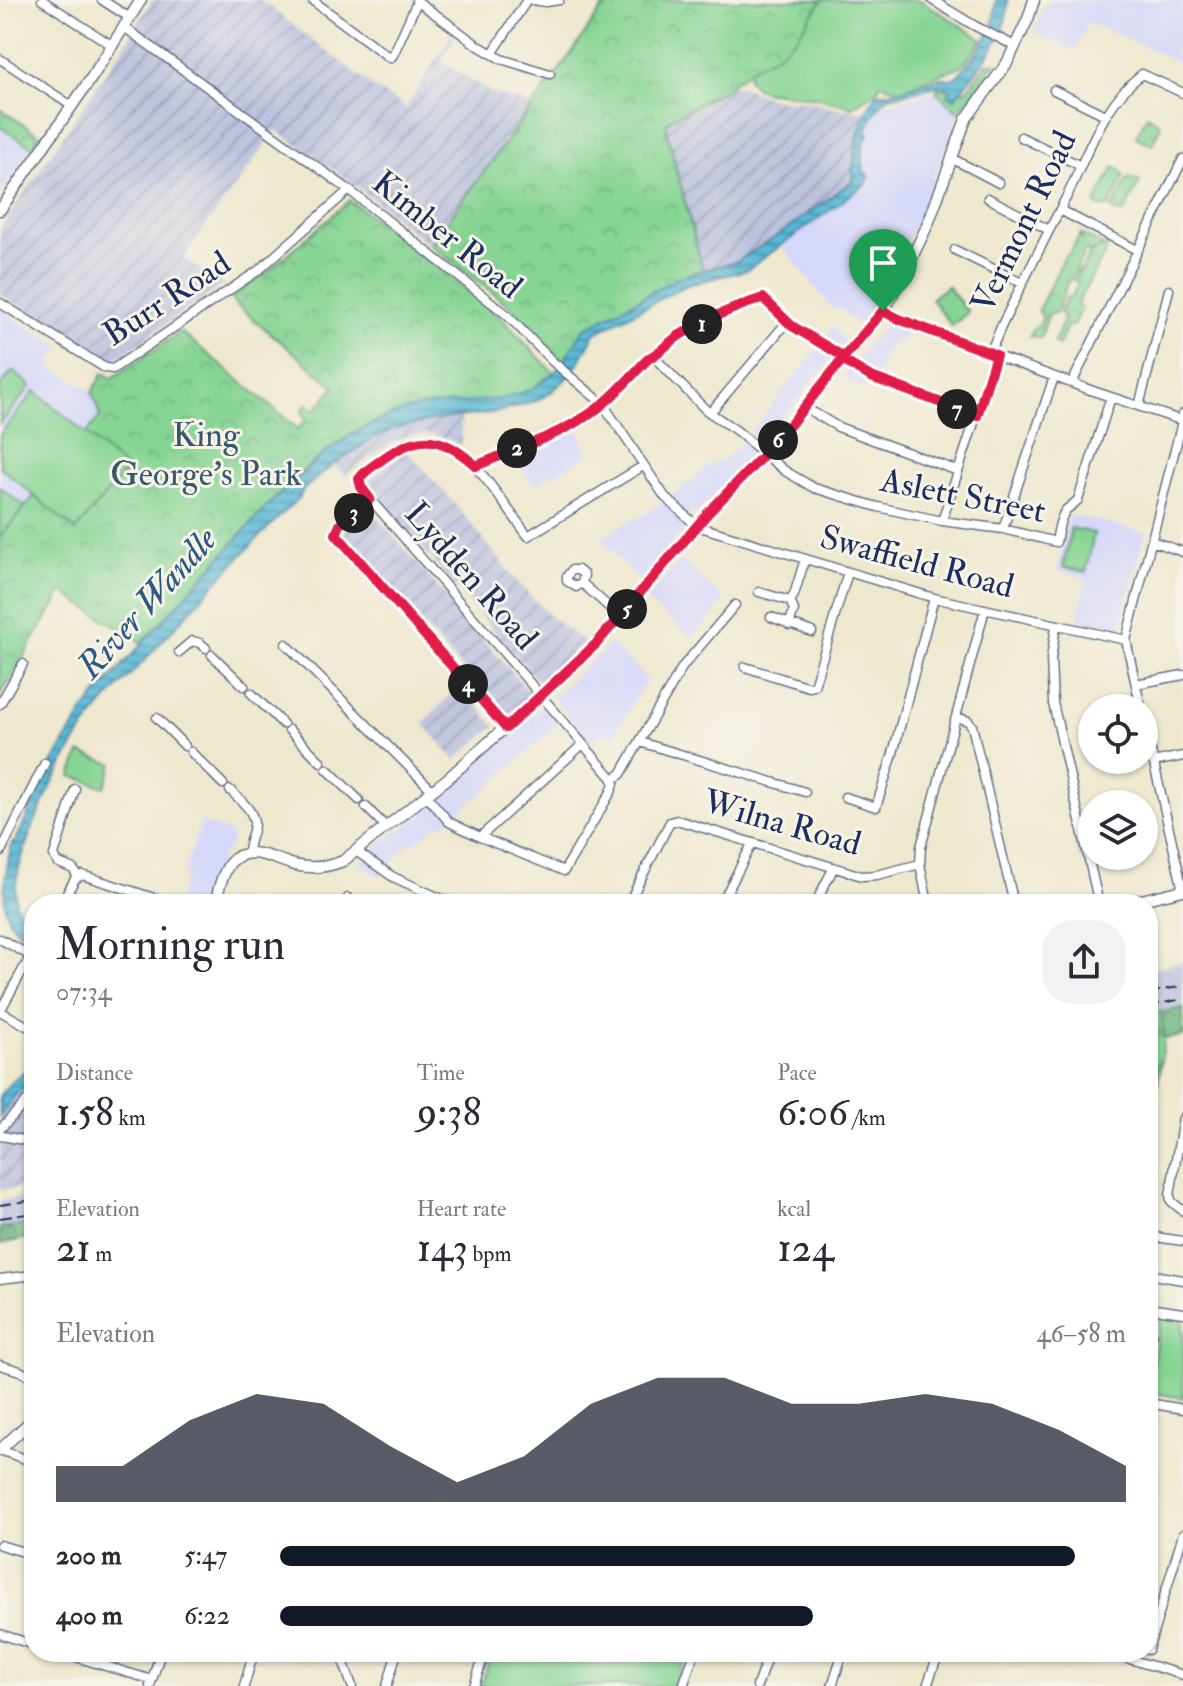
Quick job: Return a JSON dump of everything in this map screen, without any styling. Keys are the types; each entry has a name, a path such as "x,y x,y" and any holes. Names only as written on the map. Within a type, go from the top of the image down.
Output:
{"main road":[{"path":"0,210 141,0"},
{"path":"218,894 230,864 248,853 258,853 295,865 323,868 343,861 506,728 596,644 697,526 765,455 883,311 928,224 966,119 1004,69 1034,0"},
{"path":"1158,896 1183,890"},
{"path":"3,1444 24,1426"}],"street":[{"path":"42,0 113,46"},
{"name":"Kimber Road","path":"102,0 506,314 557,365 603,404 667,500 697,526"},
{"path":"492,54 529,0 559,0"},
{"path":"932,0 1015,46"},
{"path":"316,1 390,58 416,1 492,54 550,74"},
{"path":"0,59 72,106"},
{"name":"Vermont Road","path":"942,521 977,416 993,354 1022,283 1105,115 1142,74 1183,93"},
{"path":"1054,90 1105,115"},
{"path":"1021,137 1081,166"},
{"path":"953,159 999,183"},
{"path":"1072,383 1183,159"},
{"name":"Burr Road","path":"0,303 111,370 259,270 349,190"},
{"path":"988,198 1049,230"},
{"path":"1060,210 1137,250"},
{"path":"955,250 1022,283"},
{"path":"1139,406 1169,290"},
{"path":"643,466 528,536 476,466 573,424 603,404 649,358 681,334 761,298 787,322 871,377 977,416"},
{"path":"883,311 1054,377 1183,419 1126,640 1138,694"},
{"path":"710,413 787,322"},
{"name":"Aslett Street","path":"654,357 710,413 785,471 814,488 878,507 942,521 1003,529 1056,542 1066,509 1078,500 1111,397"},
{"path":"1003,529 1054,377"},
{"path":"804,407 838,427 958,471"},
{"name":"Lydden Road","path":"476,466 451,446 431,441 407,444 397,449 359,479 370,499 613,779"},
{"path":"370,499 340,525 336,534 506,728"},
{"name":"Swaffield Road","path":"697,526 934,598 1126,640"},
{"path":"1152,541 1183,552"},
{"path":"790,601 805,559"},
{"path":"745,667 814,686 848,572"},
{"path":"582,583 620,617"},
{"path":"759,592 790,601 794,610 789,625"},
{"path":"845,797 876,807 934,598"},
{"path":"286,644 429,793 449,822 564,871 611,792 613,779 621,774 683,666 735,605"},
{"path":"926,894 920,864 921,847 985,609"},
{"path":"771,617 812,632"},
{"path":"1056,626 1051,659 1053,703 1097,894"},
{"path":"179,652 192,641 200,643 385,826"},
{"path":"0,704 23,664"},
{"path":"1136,684 1183,675"},
{"path":"957,717 972,726 1012,894"},
{"path":"157,718 252,816 254,823 248,853"},
{"path":"640,742 805,792"},
{"path":"480,837 583,744"},
{"path":"1158,757 1183,756"},
{"path":"0,853 45,763"},
{"path":"1154,774 1183,890"},
{"path":"75,789 54,855 57,862 73,869 78,876"},
{"name":"Wilna Road","path":"633,894 670,822 677,820 862,876 920,864"},
{"path":"726,894 752,844"},
{"path":"356,851 393,877 431,894"},
{"path":"820,894 833,869"},
{"path":"67,894 78,876"},
{"path":"78,876 142,894"},
{"path":"0,939 24,949"},
{"path":"24,969 0,1011 24,1024"},
{"path":"24,1105 0,1131 2,1136 24,1140"},
{"path":"1183,1118 1170,1195 1171,1201 1183,1211"},
{"path":"1158,1237 1183,1241"},
{"path":"0,1279 24,1276"},
{"path":"1158,1276 1183,1280"},
{"path":"1158,1309 1183,1313"},
{"path":"0,1365 24,1373"},
{"path":"1158,1405 1183,1409"},
{"path":"3,1444 5,1452 24,1459"},
{"path":"1158,1617 1183,1534"},
{"path":"0,1545 24,1552"},
{"path":"1172,1569 1183,1572"},
{"path":"0,1634 24,1642"},
{"path":"89,1662 151,1683 158,1662"},
{"path":"244,1686 251,1662"},
{"path":"344,1662 352,1686"},
{"path":"387,1686 394,1662"},
{"path":"474,1686 482,1662"},
{"path":"683,1686 691,1662"},
{"path":"757,1686 765,1662"},
{"path":"832,1686 840,1662"},
{"path":"927,1686 935,1662"},
{"path":"1138,1662 1183,1675"}],"shaded area":[{"path":"152,0 261,0 376,89 406,108 451,35 455,37 442,61 491,93 532,105 430,245 351,182 276,130 183,258 223,285 111,362 0,294 0,229 129,39"},
{"path":"1049,0 1183,0 1183,40 1173,53 1183,61 1181,64 1087,23 1076,51 1034,33 1044,5 1047,6"},
{"path":"739,86 772,99 868,111 861,123 852,181 738,261 703,270 665,126 671,119 726,89"},
{"path":"936,91 958,112 950,136 913,232 880,299 856,323 839,308 833,310 782,246 866,184 863,144 874,113 884,104"},
{"path":"0,127 32,147 0,195"},
{"path":"0,310 61,347 49,366 91,391 100,416 86,434 35,392 0,434"},
{"path":"887,322 907,330 901,345 896,341 885,354 879,373 861,390 842,376"},
{"path":"833,326 845,342 753,453 695,514 690,512 682,522 686,527 640,580 601,539 673,495 713,462 721,462 740,445"},
{"path":"461,415 462,445 436,435 407,436 344,475 334,464 393,429"},
{"path":"578,430 588,455 533,486 516,457"},
{"path":"406,450 456,505 518,583 552,618 585,642 540,684 367,484"},
{"path":"0,467 34,496 25,507 0,487"},
{"path":"366,512 374,514 531,694 506,717 344,536 345,529"},
{"path":"1070,515 1145,532 1119,632 1077,622 1086,580 1057,571"},
{"path":"680,560 725,600 692,638 646,600"},
{"path":"610,643 648,678 613,737 600,735 591,743 553,698"},
{"path":"459,685 495,726 455,760 423,723"},
{"path":"542,708 557,725 479,796 441,826 438,824 414,843 410,842 380,877 359,863 397,829 437,800"},
{"path":"201,822 231,832 232,845 223,854 210,894 180,894"},
{"path":"1183,961 1183,1036 1164,1039 1161,1012 1158,1013 1158,967"},
{"path":"24,1087 24,1186 0,1190 0,1116"},
{"path":"24,1196 24,1225 0,1228 0,1201"}],"green space":[{"path":"608,0 822,0 797,37 779,53 666,124 703,270 679,277 584,329 563,362 510,306 430,245"},
{"path":"822,0 920,0 982,39 961,66 901,90 880,84 878,90 852,107 756,88 748,79 749,70 797,37"},
{"path":"987,63 996,63 958,112 936,91 938,88 966,91"},
{"path":"0,109 40,135 32,147 0,127"},
{"path":"1147,115 1160,127 1152,145 1136,137"},
{"path":"1114,167 1124,176 1109,207 1101,207 1095,204"},
{"path":"1128,178 1140,181 1124,213 1117,213 1112,209"},
{"name":"King George's Park","path":"350,200 500,317 554,373 513,396 426,407 392,415 366,426 341,442 272,501 142,643 62,592 0,696 0,537 34,496 76,530 127,469 86,434 100,416 92,392 103,373 112,378 181,332 298,429 305,421 302,410 307,404 315,410 335,387 234,303 232,298 266,273"},
{"path":"1081,234 1103,245 1091,252 1085,250 1072,280 1068,281 1057,312 1048,315 1041,338 1030,336 1043,317 1038,310 1066,254 1069,254 1080,235 1083,240"},
{"path":"1108,247 1077,304 1081,309 1073,326 1067,326 1059,346 1054,342 1064,320 1060,313 1067,297 1071,298 1078,283 1075,281 1079,271 1089,254"},
{"path":"947,286 968,312 952,326 931,299"},
{"path":"13,371 31,386 0,424 0,386"},
{"path":"35,391 128,469 76,531 0,467 0,434"},
{"path":"0,487 25,507 0,537"},
{"path":"1071,528 1094,533 1086,572 1063,567"},
{"path":"80,753 113,764 105,787 71,776"},
{"path":"1183,1008 1183,1036 1164,1039 1161,1012"},
{"path":"1161,1012 1164,1039 1158,1081 1158,1013"},
{"path":"24,1225 24,1239 0,1244 0,1228"},
{"path":"1161,1313 1183,1316 1183,1398 1158,1394"},
{"path":"489,1662 683,1662 675,1686 481,1686"}],"water":[{"path":"996,0 1008,0 1006,19 995,45 954,99 948,94 951,90 942,85 885,100 866,130 869,134 863,144 863,170 869,177 866,184 747,270 687,285 595,333 579,363 564,381 536,401 498,412 433,420 393,429 334,464 305,488 301,496 109,697 81,734 41,807 21,861 16,903 24,916 24,937 16,929 6,910 4,891 8,861 12,843 15,843 48,770 83,712 102,688 267,506 326,452 351,435 391,415 417,407 501,399 530,390 554,373 584,329 679,277 738,261 778,235 852,181 858,136 877,94 941,78 952,79 976,55 993,25"},
{"path":"24,1071 24,1087 0,1116 0,1095"}],"railway":[{"path":"1158,991 1183,986"},
{"path":"1158,1004 1183,999"},
{"path":"0,1205 24,1201"},
{"path":"0,1218 24,1214"}],"route":[{"path":"763,298 792,326 844,357 883,311 996,355 977,416 863,374 842,360 778,440 708,513 596,644 506,728 336,534 340,525 370,499 361,487 359,479 363,473 397,449 422,441 439,442 451,446 476,466 585,418 669,342 727,312 763,298"}],"water label":[{"name":"River Wandle","path":"147,603"}]}
